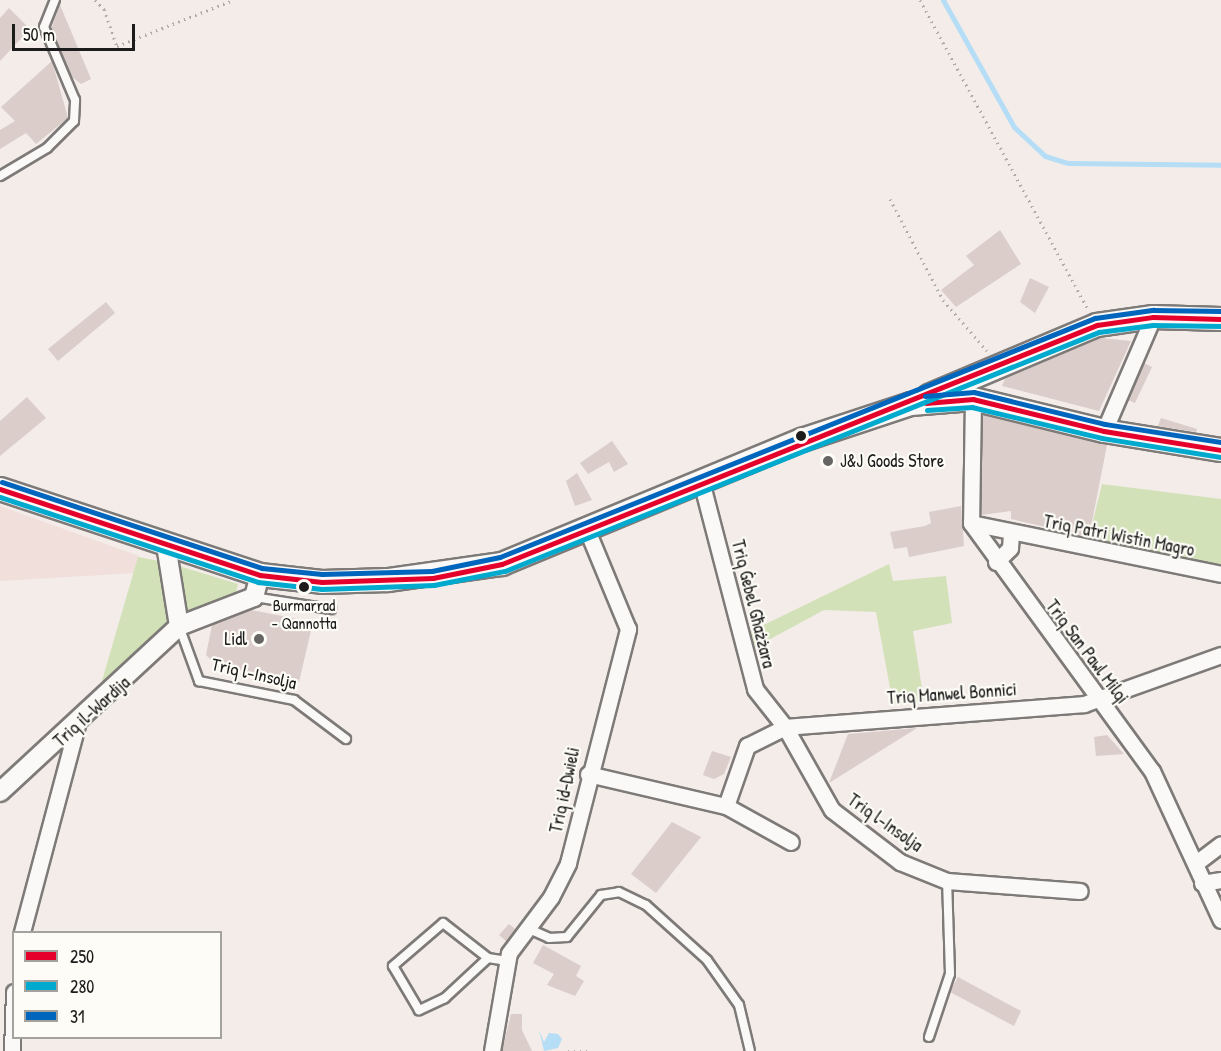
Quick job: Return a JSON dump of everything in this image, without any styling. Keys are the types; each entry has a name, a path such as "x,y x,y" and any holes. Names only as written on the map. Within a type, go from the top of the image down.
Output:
{"main road":[{"path":"0,489 260,574 322,582 433,578 502,564 701,481 911,404 1097,325 1153,317 1218,317"},
{"path":"911,404 973,399 1104,431 1221,450"}],"street":[{"path":"1104,431 1153,317"},
{"path":"971,523 973,399"},
{"name":"Triq Ġebel Għażżara","path":"701,481 755,689 785,727"},
{"name":"Triq Patri Wistin Magro","path":"971,523 1011,535 1221,574"},
{"name":"Triq San Pawl Milqi","path":"971,523 996,562 1152,771 1196,863 1202,884 1221,920"},
{"name":"Triq id-Dwieli","path":"492,1051 506,961 527,928 555,892 568,862 588,774 627,629 587,530"},
{"path":"996,562 1010,548 1011,535"},
{"path":"166,545 179,626"},
{"path":"254,597 260,574"},
{"name":"Triq il-Wardija","path":"0,792 77,726 179,626 254,597"},
{"name":"Triq Manwel Bonnici","path":"726,806 747,746 785,727 1084,704 1221,655"},
{"path":"23,931 77,726"},
{"name":"Triq l-Insolja","path":"785,727 832,810 900,862 947,881 1080,891"},
{"path":"588,774 726,806 791,842"},
{"path":"1196,863 1221,844"},
{"path":"1202,884 1221,880"}],"lane":[{"path":"0,176 47,148 74,121 75,100 44,27 55,0"},
{"path":"254,597 331,609"},
{"name":"Triq l-Insolja","path":"179,626 199,681 294,700 346,739"},
{"path":"929,1037 950,974 947,881"},
{"path":"527,928 549,938 567,937 601,895 619,892 646,905 707,960 739,1005 750,1051"},
{"path":"488,958 445,998 419,1010 393,966 443,922 488,958 506,961"}],"path":[{"path":"95,0 104,9 117,46 233,0"},
{"path":"920,0 1097,325"},
{"path":"890,200 943,300 999,365"},
{"path":"567,1051 590,1051"}],"shaded area":[{"path":"0,506 139,556 135,573 0,581"}],"green space":[{"path":"1102,484 1221,499 1221,566 1089,537"},
{"path":"138,557 159,561 167,625 147,651 99,691"},
{"path":"889,564 893,581 946,576 952,623 913,631 924,701 893,704 876,612 824,610 750,650 745,634"},
{"path":"179,566 238,584 235,597 184,612"}],"water":[{"path":"539,1030 544,1042 549,1033 558,1034 562,1039 558,1048 544,1051"}],"building":[{"path":"60,5 91,79 81,84 71,76 51,29"},
{"path":"9,8 30,29 0,61 0,18"},
{"path":"52,61 68,118 36,144 26,133 0,149 0,130 15,121 1,107"},
{"path":"1000,230 1021,264 956,307 941,290 974,265 966,256"},
{"path":"1030,278 1049,287 1035,313 1020,302"},
{"path":"106,302 115,313 58,361 48,349"},
{"path":"1101,338 1131,341 1099,411 1002,386 1005,379"},
{"path":"1144,363 1152,367 1135,403 1128,400"},
{"path":"27,397 46,418 0,456 0,421"},
{"path":"982,415 1107,445 1089,537 1011,519 1011,511 981,515"},
{"path":"1161,418 1197,429 1196,432 1158,426"},
{"path":"612,441 628,464 614,472 609,462 588,474 580,463"},
{"path":"577,473 592,500 575,506 566,481"},
{"path":"961,506 964,546 909,557 907,547 894,549 890,532 925,526 931,523 929,512"},
{"name":"Lidl","path":"251,610 313,622 299,682 217,666 206,655 212,625"},
{"path":"917,728 829,783 848,734"},
{"path":"1107,735 1124,754 1096,756 1094,737"},
{"path":"712,751 731,757 724,774 714,779 703,775"},
{"path":"672,822 701,837 656,893 631,874"},
{"path":"509,924 515,929 506,941 499,935"},
{"path":"543,945 581,966 576,976 584,981 575,996 547,985 554,974 533,963"},
{"path":"958,977 1021,1011 1014,1026 950,992"},
{"path":"511,1014 522,1014 522,1030 532,1051 502,1051"}],"waterway":[{"path":"943,0 1014,127 1045,156 1068,163 1221,165"}],"transit line":[{"name":"31","path":"2,482 262,568 322,574 432,571 500,557 1095,318 1153,310 1221,311"},
{"name":"250","path":"0,489 260,575 322,582 433,578 502,564 1097,325 1153,317 1221,319"},
{"name":"280","path":"0,497 258,582 322,589 434,585 505,571 1099,332 1153,325 1221,326"},
{"name":"31","path":"925,396 974,392 1105,424 1221,442"},
{"name":"250","path":"926,403 973,399 1104,431 1221,450"},
{"name":"280","path":"927,410 972,407 1102,438 1220,457"}],"place":[{"name":"J&J Goods Store","path":"828,461"},
{"name":"Burmarrad - Qannotta","path":"304,587"},
{"name":"Lidl","path":"259,639"}]}
